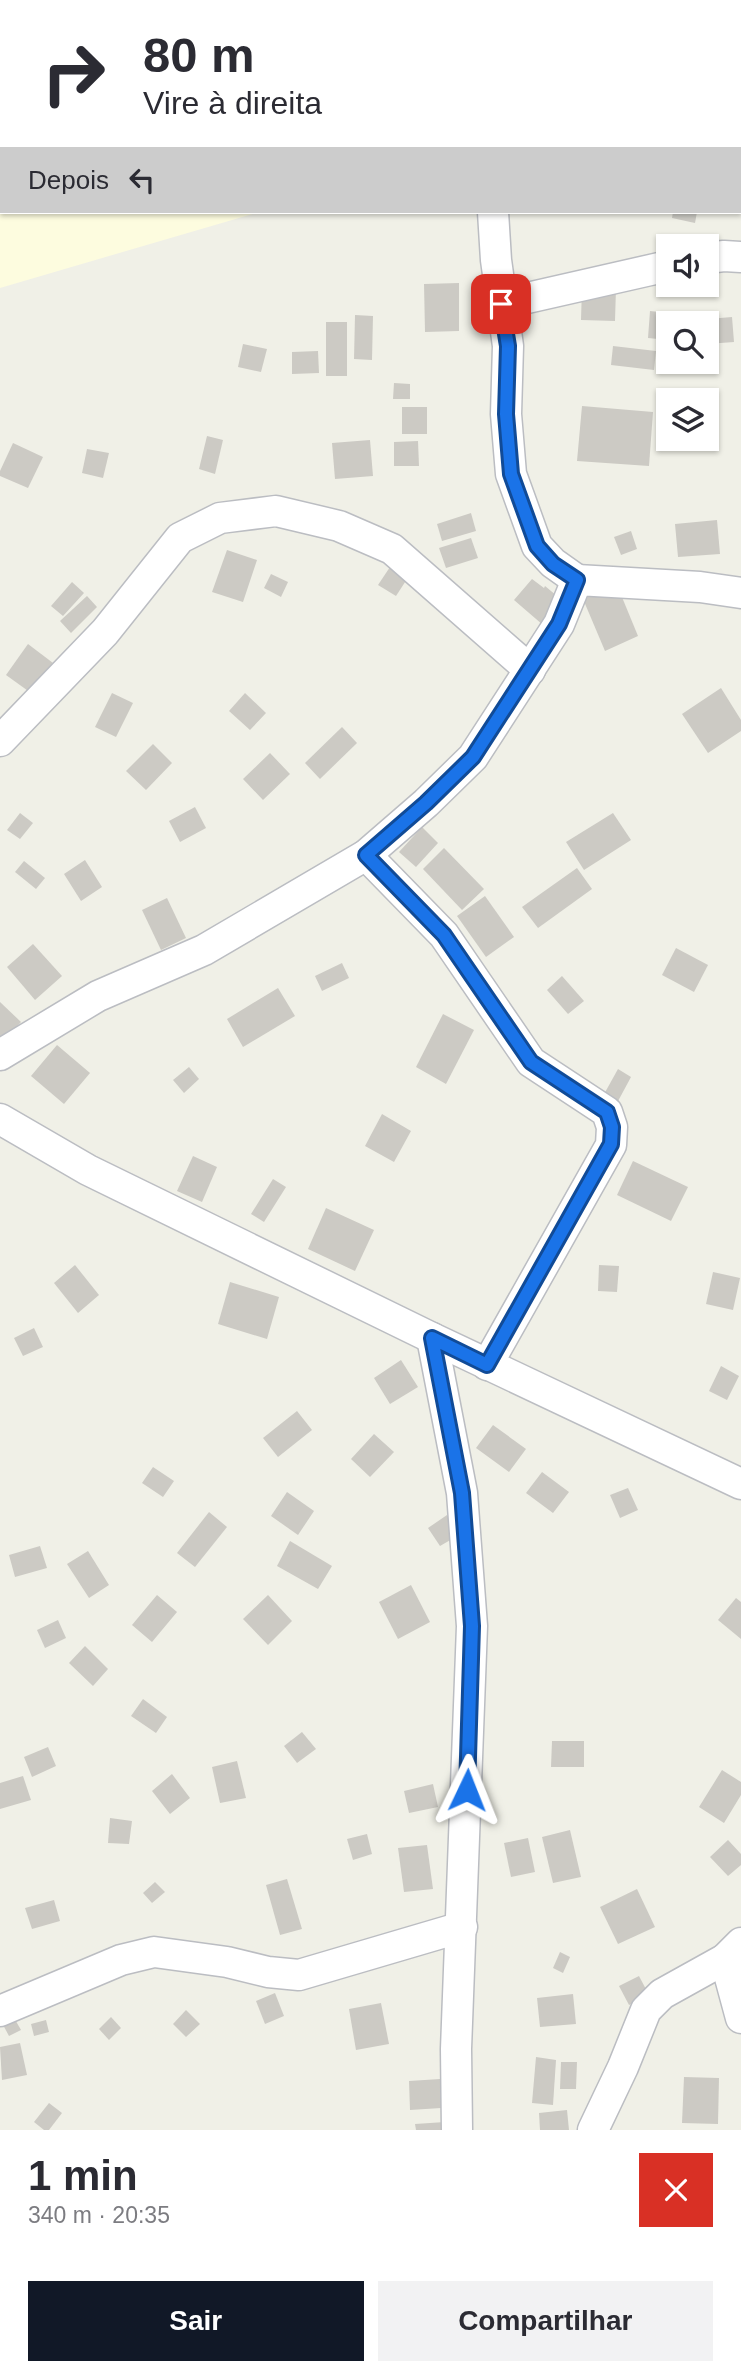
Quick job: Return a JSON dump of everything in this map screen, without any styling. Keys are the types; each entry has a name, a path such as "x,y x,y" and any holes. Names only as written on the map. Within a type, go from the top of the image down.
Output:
{"street":[{"path":"494,214 501,304 508,346 506,414 511,474 537,546 553,564 577,580 699,587 741,593"},
{"path":"719,257 741,257"},
{"path":"501,304 656,269"},
{"path":"0,741 105,632 180,538 220,518 276,511 339,526 392,549 530,670"},
{"path":"0,1055 98,996 204,950 366,855 426,803 473,757 559,624 577,580"},
{"path":"366,855 444,935 531,1062 607,1112 612,1127 611,1144 487,1365"},
{"path":"0,1119 88,1170 487,1365 741,1484"},
{"path":"432,1338 462,1493 472,1626 456,2049 457,2130"},
{"path":"0,2011 121,1960 154,1952 299,1975 462,1927"},
{"path":"593,2130 646,2010 662,1994 733,1951 741,2018"}],"shaded area":[{"path":"0,214 252,214 0,288"}],"building":[{"path":"673,214 697,214 695,223 672,218"},
{"path":"459,283 459,331 425,332 424,284"},
{"path":"582,287 616,288 615,321 581,320"},
{"path":"650,311 656,312 656,339 648,338"},
{"path":"355,315 373,316 372,360 354,359"},
{"path":"732,317 734,342 719,343 719,318"},
{"path":"326,322 347,322 347,376 326,376"},
{"path":"243,344 267,349 261,372 238,367"},
{"path":"613,346 656,351 654,370 611,365"},
{"path":"318,351 319,373 292,374 292,352"},
{"path":"394,383 410,384 410,399 393,399"},
{"path":"582,406 653,412 649,466 577,461"},
{"path":"402,407 427,407 427,434 402,434"},
{"path":"207,436 223,440 215,474 199,469"},
{"path":"370,440 373,476 335,479 332,443"},
{"path":"418,441 419,466 394,466 394,442"},
{"path":"13,443 43,457 28,488 0,476"},
{"path":"87,449 109,453 103,478 82,473"},
{"path":"471,513 476,531 442,541 437,524"},
{"path":"717,520 720,554 678,557 675,524"},
{"path":"631,531 637,549 621,555 614,537"},
{"path":"471,538 478,558 446,568 439,548"},
{"path":"227,550 257,560 243,602 212,592"},
{"path":"392,564 409,576 396,596 378,585"},
{"path":"271,574 288,582 281,597 264,588"},
{"path":"532,579 563,601 543,625 514,600"},
{"path":"72,582 84,593 63,616 51,606"},
{"path":"617,585 638,636 605,651 583,599"},
{"path":"87,596 97,607 71,633 60,621"},
{"path":"28,644 53,663 31,693 6,675"},
{"path":"721,688 741,720 741,731 708,753 682,714"},
{"path":"112,693 133,703 116,737 95,727"},
{"path":"245,693 266,713 250,730 229,711"},
{"path":"342,727 357,743 320,779 305,763"},
{"path":"153,744 172,763 146,790 126,771"},
{"path":"270,753 290,774 263,800 243,779"},
{"path":"195,807 206,828 180,842 169,821"},
{"path":"20,813 33,823 20,839 7,830"},
{"path":"613,813 631,840 584,870 566,842"},
{"path":"422,827 438,843 416,867 399,852"},
{"path":"444,848 484,889 462,910 423,869"},
{"path":"85,860 102,887 81,901 64,874"},
{"path":"24,861 45,878 36,889 15,872"},
{"path":"577,868 592,889 538,928 522,907"},
{"path":"485,896 514,937 486,957 457,916"},
{"path":"167,898 186,938 161,950 142,910"},
{"path":"33,944 62,976 35,1000 7,967"},
{"path":"676,948 708,965 694,992 662,975"},
{"path":"342,963 349,978 322,991 315,976"},
{"path":"562,976 584,1001 568,1014 547,990"},
{"path":"278,988 295,1016 243,1047 227,1019"},
{"path":"0,1002 21,1022 0,1045"},
{"path":"443,1014 474,1030 446,1084 416,1067"},
{"path":"57,1045 90,1073 64,1104 31,1076"},
{"path":"189,1067 199,1079 184,1093 173,1080"},
{"path":"618,1069 631,1077 617,1103 603,1096"},
{"path":"382,1114 411,1131 394,1162 365,1146"},
{"path":"193,1156 217,1167 202,1202 177,1191"},
{"path":"633,1161 688,1187 671,1221 617,1195"},
{"path":"273,1179 286,1187 264,1222 251,1214"},
{"path":"326,1208 374,1230 355,1271 308,1249"},
{"path":"75,1265 99,1295 78,1313 54,1283"},
{"path":"599,1265 619,1266 617,1292 598,1291"},
{"path":"713,1272 740,1278 733,1310 706,1304"},
{"path":"230,1282 279,1297 267,1339 218,1324"},
{"path":"34,1328 43,1347 23,1356 14,1338"},
{"path":"401,1360 418,1387 390,1404 374,1378"},
{"path":"721,1366 739,1376 727,1400 709,1391"},
{"path":"297,1411 312,1430 278,1457 263,1438"},
{"path":"493,1425 526,1449 509,1472 476,1448"},
{"path":"374,1434 394,1452 370,1477 351,1459"},
{"path":"153,1467 174,1481 163,1497 142,1483"},
{"path":"542,1472 569,1492 553,1513 526,1493"},
{"path":"628,1488 638,1510 620,1518 610,1495"},
{"path":"287,1492 314,1511 298,1535 271,1516"},
{"path":"209,1512 227,1527 195,1567 177,1553"},
{"path":"447,1515 459,1535 440,1546 428,1528"},
{"path":"290,1541 332,1566 318,1589 277,1566"},
{"path":"40,1546 47,1568 15,1577 9,1555"},
{"path":"88,1551 109,1585 89,1598 67,1564"},
{"path":"411,1585 430,1622 398,1639 379,1602"},
{"path":"157,1595 177,1612 152,1642 132,1625"},
{"path":"268,1595 292,1621 268,1645 243,1619"},
{"path":"736,1598 741,1602 741,1639 718,1620"},
{"path":"58,1620 66,1638 45,1648 37,1630"},
{"path":"85,1646 108,1669 93,1686 69,1663"},
{"path":"143,1699 167,1717 156,1733 131,1716"},
{"path":"302,1732 316,1749 297,1763 284,1746"},
{"path":"552,1741 584,1741 584,1767 551,1767"},
{"path":"48,1747 56,1766 32,1777 24,1757"},
{"path":"237,1761 246,1798 220,1803 212,1767"},
{"path":"722,1770 741,1782 741,1795 724,1823 699,1807"},
{"path":"172,1774 190,1798 170,1814 152,1791"},
{"path":"23,1776 31,1800 0,1809 0,1783"},
{"path":"433,1784 438,1807 409,1813 404,1791"},
{"path":"110,1818 132,1821 129,1844 108,1843"},
{"path":"570,1830 581,1877 553,1883 542,1837"},
{"path":"367,1834 372,1854 353,1860 347,1839"},
{"path":"528,1838 535,1872 511,1877 504,1843"},
{"path":"728,1840 741,1854 741,1865 728,1876 710,1857"},
{"path":"427,1845 433,1889 404,1892 398,1848"},
{"path":"287,1879 302,1929 280,1935 266,1885"},
{"path":"155,1882 165,1892 152,1903 143,1893"},
{"path":"637,1889 655,1927 618,1944 600,1907"},
{"path":"54,1900 60,1921 32,1929 25,1908"},
{"path":"560,1952 570,1957 563,1973 553,1968"},
{"path":"639,1976 649,1995 629,2005 619,1986"},
{"path":"275,1993 284,2016 265,2024 256,2001"},
{"path":"573,1994 576,2024 540,2027 537,1998"},
{"path":"381,2003 389,2044 356,2050 349,2009"},
{"path":"186,2010 200,2024 186,2037 173,2024"},
{"path":"13,2016 21,2030 9,2036 2,2023"},
{"path":"111,2017 121,2028 109,2040 99,2029"},
{"path":"46,2020 49,2032 34,2036 31,2024"},
{"path":"20,2043 27,2075 2,2080 0,2047"},
{"path":"536,2057 556,2060 553,2105 532,2103"},
{"path":"561,2062 577,2062 576,2089 560,2089"},
{"path":"684,2077 719,2078 718,2124 682,2123"},
{"path":"440,2079 441,2108 410,2110 409,2081"},
{"path":"49,2103 62,2113 49,2130 44,2130 34,2122"},
{"path":"567,2110 569,2130 540,2130 539,2113"},
{"path":"445,2122 446,2130 416,2130 415,2124"}],"route":[{"path":"467,1790 472,1626 462,1493 432,1338 487,1365 611,1144 612,1127 607,1112 531,1062 444,935 366,855 426,803 473,757 559,624 577,580 553,564 537,546 511,474 506,414 508,346 501,304"}]}
